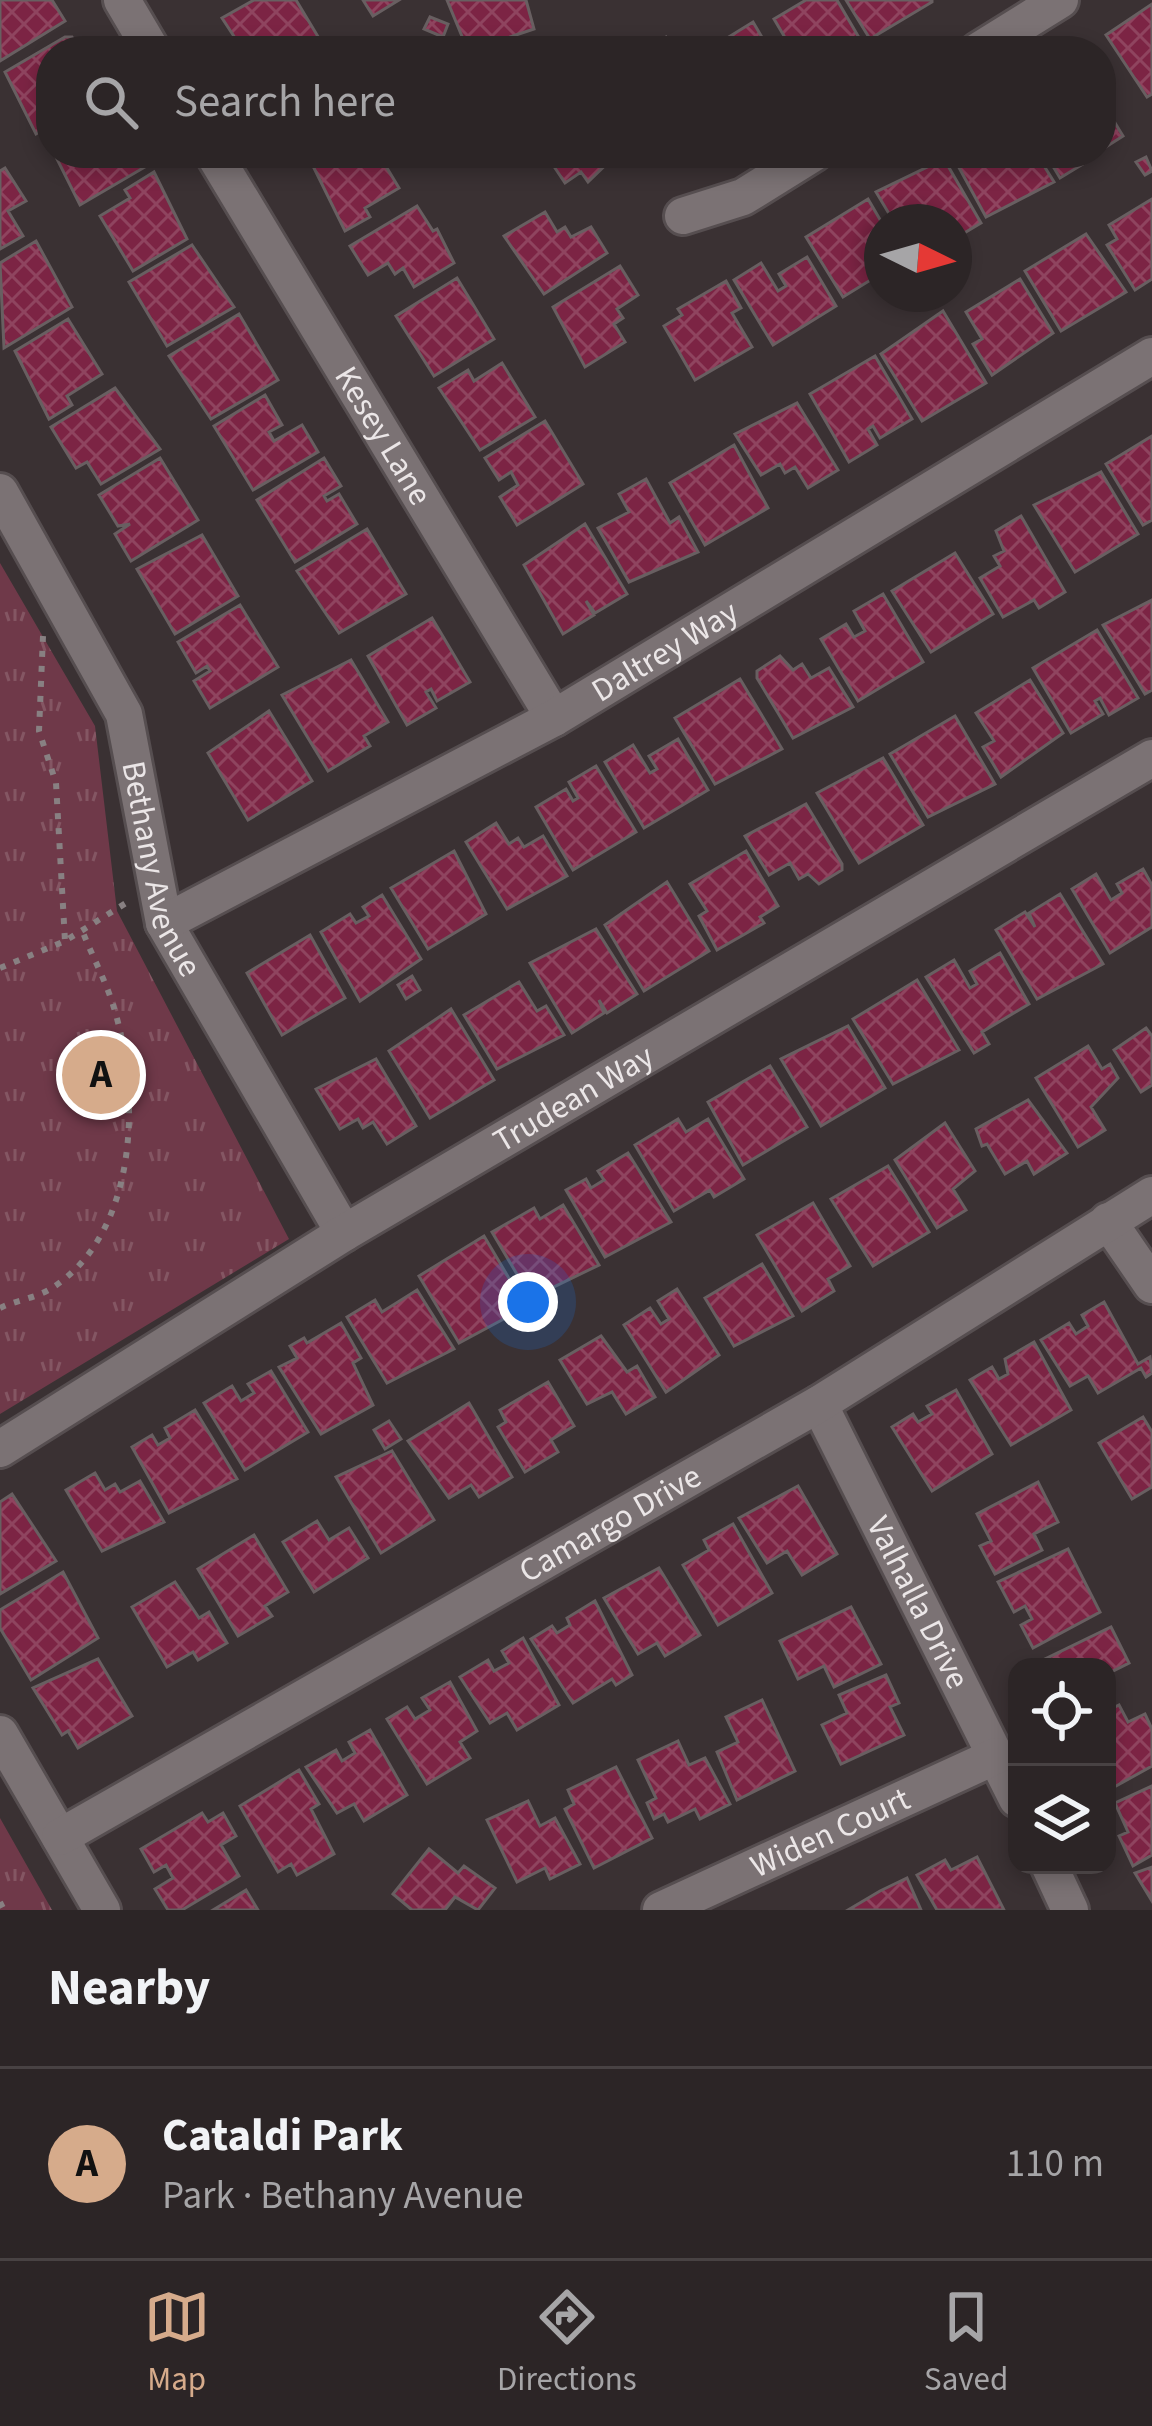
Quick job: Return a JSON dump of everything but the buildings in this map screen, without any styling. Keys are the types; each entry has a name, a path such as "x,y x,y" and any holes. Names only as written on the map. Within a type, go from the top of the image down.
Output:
{"street":[{"path":"122,0 143,36"},
{"path":"1002,36 1060,0"},
{"name":"Kesey Lane","path":"222,168 554,718"},
{"path":"683,216 743,197 790,168"},
{"name":"Daltrey Way","path":"164,923 554,718 1152,356"},
{"name":"Bethany Avenue","path":"0,492 124,714 164,923 344,1234"},
{"name":"Trudean Way","path":"0,1449 344,1234 1152,758"},
{"name":"Camargo Drive","path":"60,1837 819,1404 1152,1195"},
{"path":"1108,1221 1152,1285"},
{"name":"Valhalla Drive","path":"819,1404 1008,1781"},
{"path":"0,1734 102,1910"},
{"name":"Widen Court","path":"662,1910 996,1756"},
{"path":"1052,1874 1070,1910"}],"path":[{"path":"44,629 40,731 56,783 65,941"},
{"path":"0,968 65,941 126,903"},
{"path":"0,1308 50,1290 92,1254 122,1198 124,1072 115,1010 82,930"},
{"path":"0,1902 4,1910"}],"green space":[{"path":"0,563 95,726 117,911 289,1239 0,1414"},
{"path":"0,1818 52,1910 0,1910"}],"place":[{"name":"Cataldi Park","path":"101,1075"}]}
